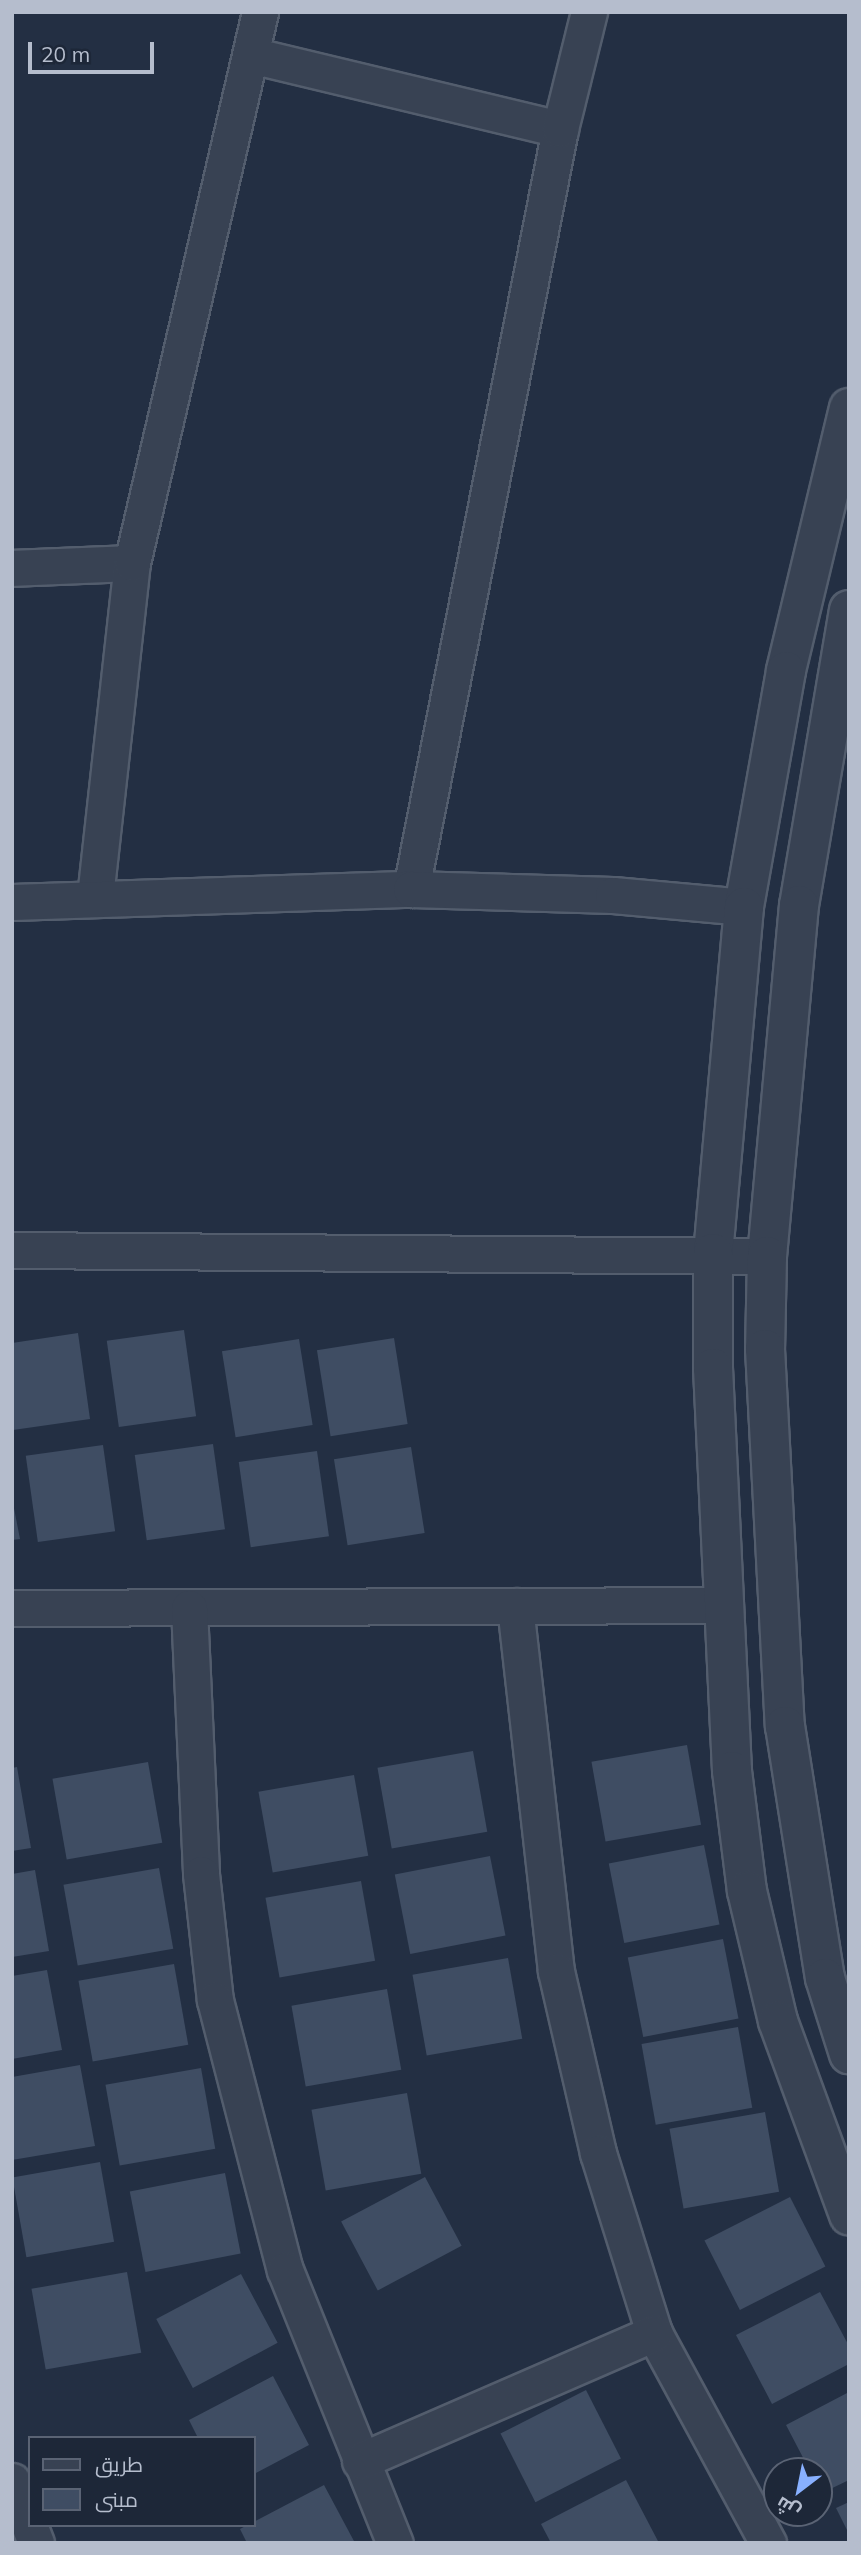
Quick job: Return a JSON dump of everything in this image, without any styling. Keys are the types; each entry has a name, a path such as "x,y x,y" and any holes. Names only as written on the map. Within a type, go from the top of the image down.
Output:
{"street":[{"path":"95,897 132,563 260,12"},
{"path":"411,890 560,129 589,12"},
{"path":"251,55 560,129"},
{"path":"848,416 840,483 786,671 744,907 713,1254 722,1605 747,1891 778,2021 849,2215"},
{"path":"12,568 132,563"},
{"path":"849,610 807,836 767,1256 766,1429 785,1726 825,1978 849,2054"},
{"path":"12,902 95,897 411,890 613,895 744,907"},
{"path":"12,1250 767,1256"},
{"path":"12,1608 722,1605"},
{"path":"515,1606 556,1971 598,2153 654,2333 768,2543"},
{"path":"189,1608 200,1861 215,2000 285,2270 360,2461 396,2543"},
{"path":"360,2461 654,2333"},
{"path":"12,2482 28,2523"}],"building":[{"path":"184,1330 196,1416 119,1427 107,1341"},
{"path":"78,1333 90,1419 13,1430 12,1343"},
{"path":"394,1338 408,1424 331,1436 317,1350"},
{"path":"299,1339 313,1425 236,1437 222,1351"},
{"path":"213,1444 225,1529 147,1540 135,1455"},
{"path":"103,1445 115,1531 38,1542 26,1456"},
{"path":"411,1447 425,1533 348,1545 334,1459"},
{"path":"317,1451 329,1536 251,1547 239,1462"},
{"path":"12,1498 20,1539 12,1540"},
{"path":"687,1745 701,1825 606,1842 591,1762"},
{"path":"473,1751 487,1832 392,1849 377,1768"},
{"path":"148,1762 162,1843 67,1860 52,1779"},
{"path":"17,1767 31,1848 12,1851 12,1768"},
{"path":"354,1775 368,1856 273,1873 258,1792"},
{"path":"704,1845 719,1925 624,1943 609,1864"},
{"path":"490,1856 505,1936 410,1954 395,1875"},
{"path":"159,1868 173,1949 78,1966 63,1885"},
{"path":"35,1870 49,1951 12,1957 12,1874"},
{"path":"361,1881 375,1961 280,1978 265,1898"},
{"path":"723,1939 738,2019 643,2037 628,1958"},
{"path":"508,1958 522,2039 427,2056 412,1975"},
{"path":"174,1964 188,2045 93,2062 78,1981"},
{"path":"47,1970 62,2050 12,2059 12,1976"},
{"path":"387,1989 401,2070 306,2087 291,2006"},
{"path":"738,2027 752,2108 656,2125 641,2044"},
{"path":"80,2065 95,2146 12,2160 12,2077"},
{"path":"201,2068 215,2149 120,2166 105,2085"},
{"path":"407,2093 421,2174 326,2191 311,2110"},
{"path":"765,2112 779,2192 684,2209 669,2129"},
{"path":"100,2162 114,2242 26,2257 12,2177"},
{"path":"225,2173 241,2253 145,2272 130,2192"},
{"path":"425,2177 462,2246 378,2290 341,2222"},
{"path":"790,2197 825,2266 740,2310 704,2241"},
{"path":"127,2272 141,2353 46,2370 31,2289"},
{"path":"241,2274 278,2343 193,2388 156,2319"},
{"path":"820,2292 849,2346 849,2364 772,2404 736,2335"},
{"path":"273,2376 309,2445 256,2473 256,2436 197,2436 189,2420"},
{"path":"586,2390 621,2459 535,2502 500,2434"},
{"path":"849,2392 849,2480 833,2488 833,2457 803,2457 786,2425"},
{"path":"626,2480 659,2543 551,2543 541,2524"},
{"path":"324,2485 355,2543 247,2543 240,2529 256,2527 256,2521"},
{"path":"849,2502 849,2534 836,2508"}]}
